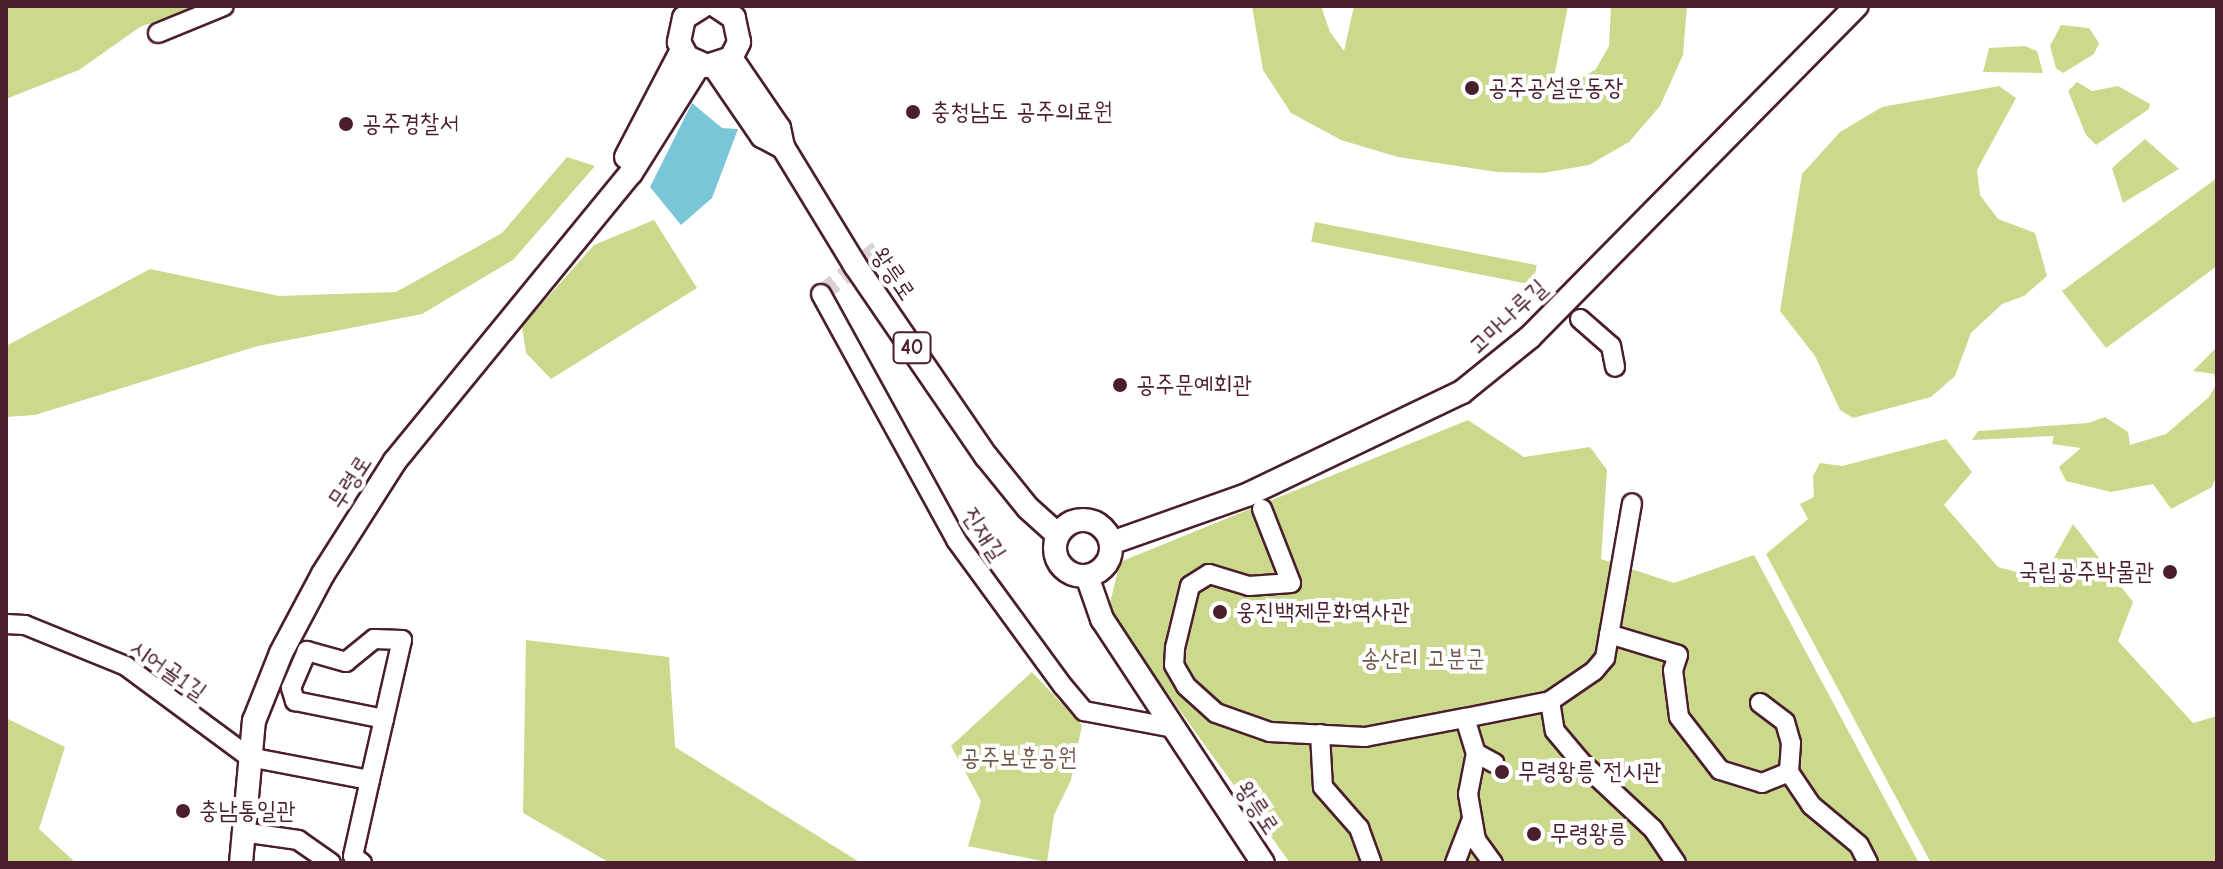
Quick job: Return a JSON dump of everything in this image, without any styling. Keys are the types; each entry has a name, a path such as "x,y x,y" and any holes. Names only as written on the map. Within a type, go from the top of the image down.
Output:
{"main road":[{"name":"40","path":"667,6 706,60"},
{"name":"고마나루길","path":"1111,543 1249,494 1462,392 1530,337 1856,6"},
{"path":"680,25 713,8 739,42 706,60"},
{"name":"왕릉로","path":"706,60 779,128 783,147 855,265 986,456 1028,508 1058,535"},
{"name":"무령로","path":"241,863 254,721 281,653 363,508 395,461 617,185 706,60"},
{"path":"1086,520 1102,527 1111,543 1103,568 1087,576 1061,566 1055,548 1058,535 1068,524 1086,520"},
{"name":"왕릉로","path":"1087,576 1102,619 1169,727 1263,863"}],"street":[{"path":"158,33 224,6"},
{"name":"진재길","path":"821,294 956,540 1063,686 1084,711 1169,727"},
{"path":"1580,319 1611,346 1615,367"},
{"path":"1262,509 1291,583 1249,586 1209,574 1190,586 1174,665 1186,686 1216,713 1270,732 1365,737 1550,701 1594,671 1605,658 1632,503"},
{"name":"시어골1길","path":"6,624 25,625 126,666 249,757"},
{"path":"1609,634 1678,655 1673,670 1679,717 1720,770 1762,783 1789,772"},
{"path":"362,863 353,856 402,640 374,639 346,662 307,651 291,688 295,701 384,719"},
{"path":"1550,701 1555,731 1580,761 1653,829 1676,863"},
{"path":"1760,703 1785,722 1791,743 1789,772 1811,805 1859,845 1868,863"},
{"path":"1465,718 1476,753 1468,794 1476,840 1493,863"},
{"path":"1320,734 1323,787 1359,828 1372,863"},
{"path":"1476,753 1494,763"},
{"path":"249,757 370,780"},
{"path":"1455,863 1472,819"},
{"path":"242,832 298,840 331,863"}],"green space":[{"path":"6,6 197,6 140,27 79,70 6,99"},
{"name":"공주공설운동장","path":"1252,6 1321,6 1330,32 1344,51 1354,6 1568,6 1550,98 1596,69 1609,46 1611,6 1687,6 1683,55 1660,106 1629,142 1589,165 1543,173 1497,172 1398,157 1341,140 1291,113 1263,70"},
{"path":"2061,25 2089,28 2099,43 2094,54 2063,73 2056,68 2050,46"},
{"path":"2025,46 2037,51 2043,73 1983,72 1989,48"},
{"path":"2077,82 2092,91 2118,86 2150,104 2149,109 2096,145 2086,135 2068,91"},
{"path":"1999,86 2016,98 1977,170 1980,195 1998,219 2035,233 2047,276 2024,296 2002,304 1971,333 1955,376 1931,397 1853,418 1840,410 1815,356 1780,311 1802,174 1840,132 1882,107"},
{"path":"2145,139 2179,169 2123,203 2112,168"},
{"path":"567,157 595,166 513,260 422,314 258,346 35,415 6,417 6,346 150,269 279,296 396,292 502,233"},
{"path":"2217,178 2217,266 2106,348 2062,291"},
{"path":"654,220 697,288 551,379 526,353 522,326 594,245"},
{"path":"1315,222 1537,265 1533,285 1311,242"},
{"path":"2217,347 2217,474 2212,487 2171,509 2153,484 2111,492 2066,481 2059,467 2081,448 2052,444 2054,436 1972,440 1978,431 2088,423 2105,417 2128,432 2130,445 2166,434 2209,397 2216,385 2214,374 2193,371"},
{"name":"송산리 고분군","path":"1468,420 1524,457 1590,447 1607,470 1601,559 1674,583 1754,555 1919,863 1290,863 1108,611 1120,562"},
{"path":"1946,439 1972,472 1944,505 1998,567 2042,579 2073,524 2133,602 2118,641 2193,723 2217,716 2217,863 1931,863 1766,554 1808,519 1800,504 1814,497 1813,476 1820,463 1842,466"},
{"path":"526,640 669,657 675,747 861,863 610,863 523,813"},
{"name":"공주보훈공원","path":"1032,672 1082,725 1071,780 1054,815 1047,862 968,846 981,801 951,746"},
{"path":"6,718 65,747 39,829 76,863 6,863"}],"water":[{"path":"692,103 722,128 738,129 712,198 681,225 650,187"}],"tunnel":[{"path":"821,294 882,246"}],"place":[{"name":"공주공설운동장","path":"1472,88"},
{"name":"충청남도 공주의료원","path":"913,112"},
{"name":"공주경찰서","path":"346,124"},
{"name":"공주문예회관","path":"1120,385"},
{"name":"국립공주박물관","path":"2170,572"},
{"name":"웅진백제문화역사관","path":"1220,612"},
{"name":"무령왕릉 전시관","path":"1502,772"},
{"name":"충남통일관","path":"183,811"},
{"name":"무령왕릉","path":"1534,834"}]}
